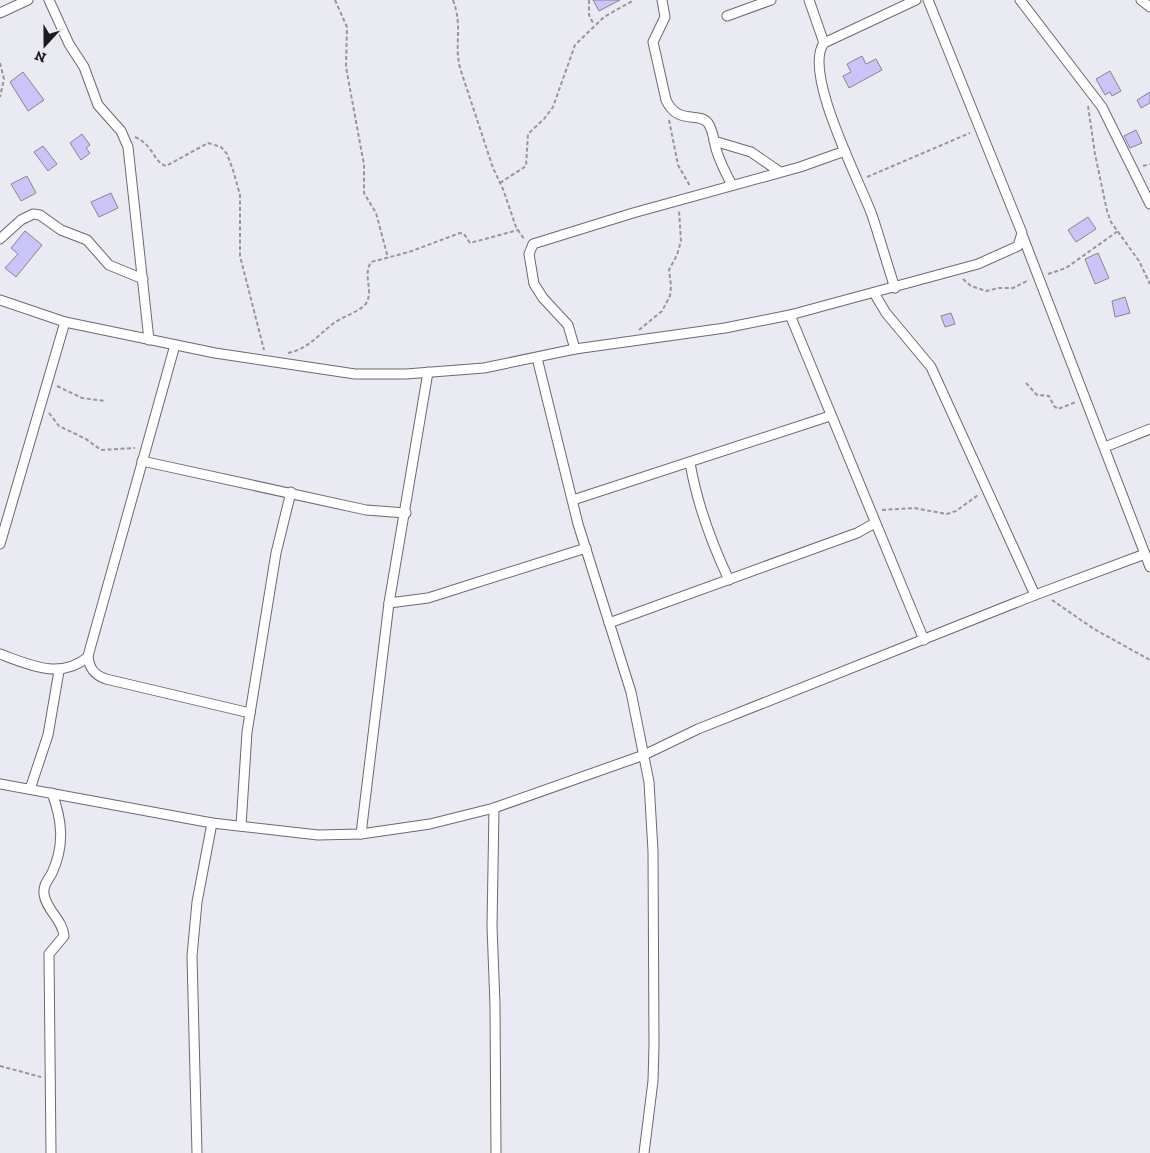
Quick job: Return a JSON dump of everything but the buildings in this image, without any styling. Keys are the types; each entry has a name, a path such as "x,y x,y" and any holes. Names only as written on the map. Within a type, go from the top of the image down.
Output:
{"street":[{"path":"0,13 28,0"},
{"path":"49,0 69,44 84,67 98,105 122,134 130,153 149,340"},
{"path":"662,0 665,17 656,34 653,47 668,105 680,116 706,121 732,185"},
{"path":"727,16 771,0"},
{"path":"809,0 824,44"},
{"path":"895,288 872,214 845,150 822,86 818,64 819,53 824,44 916,0"},
{"path":"928,0 979,130 1021,226 1022,237 1150,567"},
{"path":"1020,0 1102,107 1150,204"},
{"path":"1141,0 1150,7"},
{"path":"714,141 751,152 780,172"},
{"path":"575,349 568,325 536,289 531,270 531,246 555,236 780,172 845,150"},
{"path":"0,239 21,220 33,214 40,215 61,230 87,240 109,264 143,279"},
{"path":"0,300 65,322 149,340 271,362 375,375 428,372 484,368 575,349 725,328 790,315 960,270 1010,252 1018,246 1022,237"},
{"path":"874,293 886,313 931,367 1037,594"},
{"path":"790,315 830,416 924,640"},
{"path":"0,544 65,322"},
{"path":"175,345 88,657 88,664 95,673 106,679 250,713"},
{"path":"537,358 586,548 631,692 649,782 652,851 653,1081 644,1153"},
{"path":"361,834 389,603 406,513 428,372"},
{"path":"573,500 830,416"},
{"path":"1105,447 1150,429"},
{"path":"142,461 291,492 366,510 406,513"},
{"path":"690,463 693,481 718,557 729,580"},
{"path":"241,826 247,732 274,563 291,492"},
{"path":"609,623 729,580 875,524"},
{"path":"389,603 428,598 586,548"},
{"path":"0,784 212,823 318,835 361,834 430,824 494,808 644,755 698,729 1037,594 1145,554"},
{"path":"0,654 59,671 74,666 88,657"},
{"path":"30,789 48,735 59,671"},
{"path":"51,1153 48,954 64,936 60,924 44,896 46,883 57,858 62,821 52,793"},
{"path":"494,808 492,926 495,981 496,1153"},
{"path":"197,1153 192,956 197,902 212,823"}],"path":[{"path":"336,0 346,27 346,67 364,165 364,193 376,214 388,258"},
{"path":"453,0 459,24 456,53 460,68 518,230 531,246"},
{"path":"589,0 588,10 594,25"},
{"path":"500,183 526,166 528,134 549,112 559,93 573,48 594,25 615,9 634,0"},
{"path":"0,63 4,79 0,97"},
{"path":"1088,103 1103,201 1111,222 1139,261 1150,284"},
{"path":"630,342 645,324 662,310 670,296 669,270 681,242 682,199 690,186 678,165 673,135 667,116 668,105"},
{"path":"858,181 979,130"},
{"path":"122,134 143,140 154,151 159,163 166,166 208,143 221,147 227,154 240,195 240,256 255,321 271,362 286,354 309,346 318,335 334,323 365,305 370,292 367,270 371,262 460,233 464,234 470,243 518,230"},
{"path":"960,270 964,282 986,291 999,288 1013,288 1038,276 1066,268 1118,231"},
{"path":"49,380 82,398 106,401"},
{"path":"1026,383 1037,395 1050,396 1054,406 1058,409 1085,398"},
{"path":"41,407 47,411 59,426 86,439 101,450 110,451 131,447 145,450"},
{"path":"870,512 914,508 947,514 964,506 987,488"},
{"path":"1037,594 1054,600 1108,637 1150,660"},
{"path":"1,1065 50,1079"}]}
